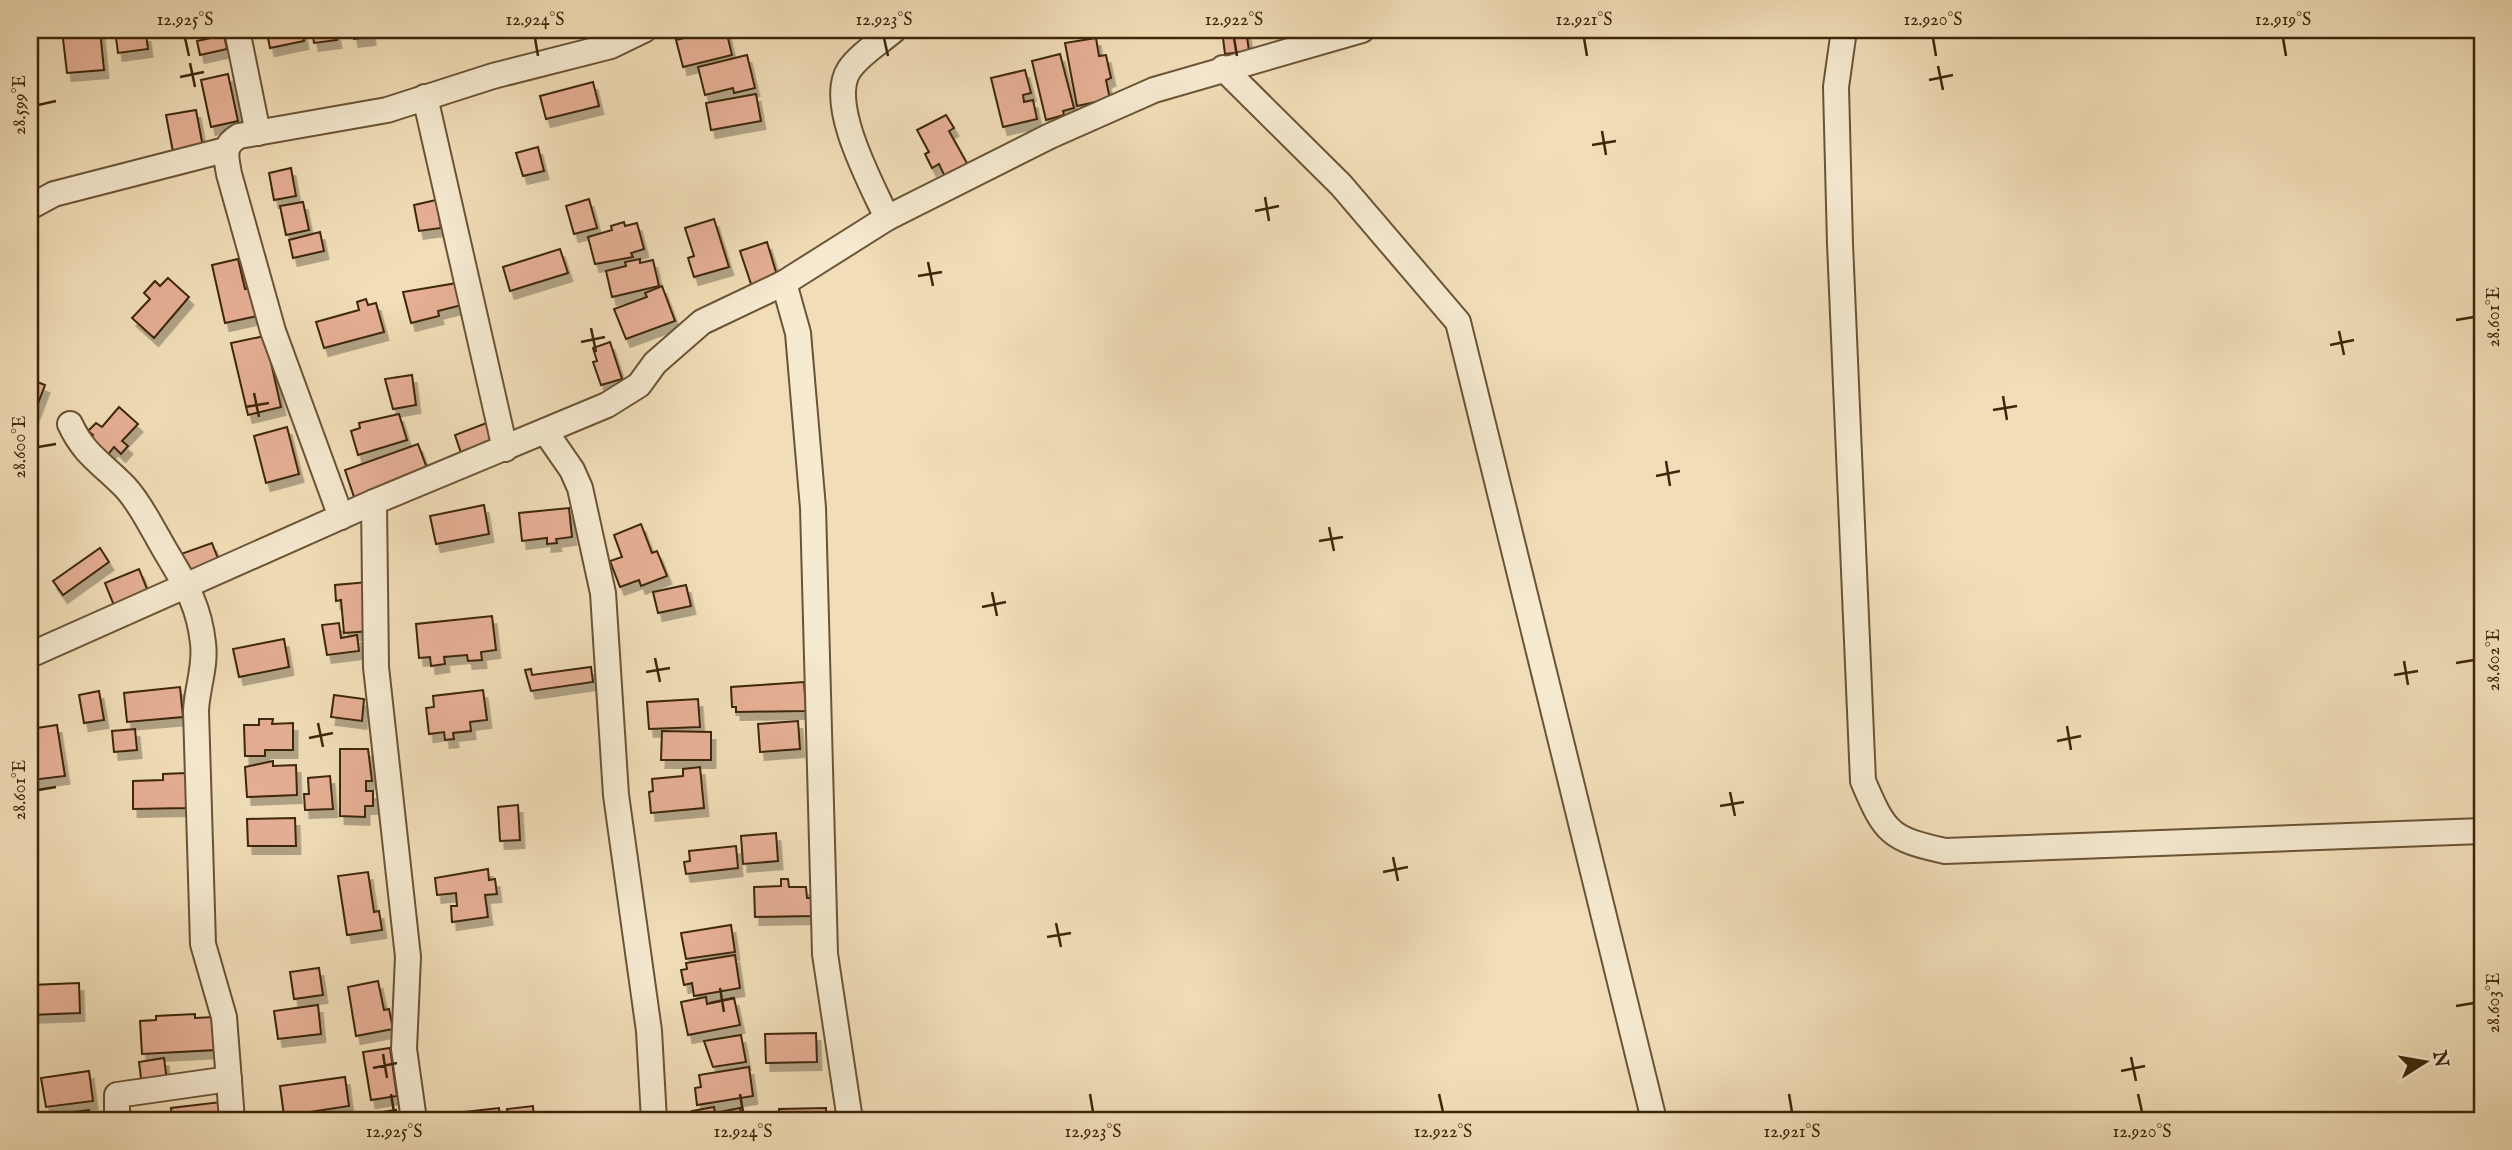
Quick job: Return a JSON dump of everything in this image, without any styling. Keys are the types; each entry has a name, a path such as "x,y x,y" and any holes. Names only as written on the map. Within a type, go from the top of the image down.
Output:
{"street":[{"path":"237,30 258,132"},
{"path":"341,517 273,331 225,150 229,141 258,132 387,110 493,76 611,46 644,30"},
{"path":"887,218 850,135 844,97 845,78 850,68 894,30"},
{"path":"30,654 374,502 607,405 639,384 655,363 702,322 784,283 887,218 1050,136 1142,95 1223,68 1362,30"},
{"path":"1844,30 1836,87 1863,781 1879,819 1904,842 1945,851 2482,831"},
{"path":"1223,68 1341,185 1458,322 1654,1120"},
{"path":"425,97 505,449"},
{"path":"30,207 54,194 225,150"},
{"path":"784,283 798,333 813,508 825,954 850,1120"},
{"path":"70,424 80,446 126,488 187,583 203,641 204,668 197,688 196,711 203,944 224,1017 232,1120"},
{"path":"544,431 572,470 580,488 603,593 616,795 649,1031 654,1120"},
{"path":"374,502 376,667 408,957 404,1049 414,1120"},
{"path":"117,1120 117,1095 229,1079"}],"building":[{"path":"62,30 100,30 104,70 67,73"},
{"path":"115,30 141,30 142,34 146,34 148,49 118,53"},
{"path":"302,30 304,41 270,48 267,33"},
{"path":"312,30 335,30 337,40 314,43"},
{"path":"352,30 370,30 371,37 354,39"},
{"path":"726,30 732,55 683,67 676,40"},
{"path":"1222,30 1246,30 1249,51 1225,54"},
{"path":"224,35 227,49 200,55 197,41"},
{"path":"1096,38 1099,56 1106,55 1111,78 1106,80 1110,99 1077,106 1065,43"},
{"path":"1060,54 1074,108 1063,111 1064,115 1046,120 1032,61"},
{"path":"747,55 755,88 734,93 733,88 705,95 698,67"},
{"path":"1025,70 1031,93 1023,95 1024,102 1033,100 1037,119 1003,127 991,78"},
{"path":"228,74 238,121 211,127 201,80"},
{"path":"593,82 599,106 546,119 540,96"},
{"path":"756,94 761,121 711,130 706,103"},
{"path":"196,110 203,147 173,152 166,115"},
{"path":"946,115 954,128 949,131 968,165 945,177 939,164 932,168 925,154 929,152 917,130"},
{"path":"538,147 544,171 523,176 516,153"},
{"path":"291,168 296,196 274,200 269,173"},
{"path":"589,199 597,228 574,234 566,206"},
{"path":"436,200 441,228 419,231 414,205"},
{"path":"303,202 309,230 286,235 280,206"},
{"path":"714,219 729,267 694,277 688,258 694,256 685,228"},
{"path":"624,222 625,226 637,223 644,249 631,253 633,257 595,264 588,237 612,230 611,226"},
{"path":"320,232 324,251 293,258 289,240"},
{"path":"767,242 779,282 753,290 740,251"},
{"path":"560,249 568,273 510,291 503,267"},
{"path":"238,259 245,289 250,288 257,316 225,323 212,265"},
{"path":"640,259 640,263 653,260 659,286 612,297 606,271 626,266 625,262"},
{"path":"168,278 189,297 154,338 132,318 150,299 144,293 155,281 160,286"},
{"path":"457,283 462,305 438,311 439,316 411,323 403,292"},
{"path":"662,286 675,321 626,339 614,309 647,297 645,293"},
{"path":"366,299 368,305 376,303 384,332 324,348 316,322 359,310 357,302"},
{"path":"265,336 281,407 248,415 231,343"},
{"path":"610,342 622,379 601,385 593,362 597,361 593,348"},
{"path":"412,375 416,405 393,409 385,379"},
{"path":"30,379 45,385 30,424"},
{"path":"119,407 138,424 122,441 128,446 121,454 114,447 106,457 88,441 93,435 88,431 96,423 102,427"},
{"path":"399,414 407,440 358,455 351,431 360,428 359,423"},
{"path":"489,422 498,446 463,459 455,435"},
{"path":"287,427 299,474 266,483 254,436"},
{"path":"418,444 428,471 354,497 345,470"},
{"path":"484,505 489,534 436,544 430,516"},
{"path":"569,508 572,537 556,539 557,543 547,544 547,538 522,541 519,513"},
{"path":"641,524 652,553 657,551 667,576 641,586 639,580 620,587 610,561 622,557 614,535"},
{"path":"212,543 220,564 189,575 181,554"},
{"path":"100,548 109,562 63,595 53,581"},
{"path":"139,569 149,594 115,608 105,583"},
{"path":"368,582 371,631 344,633 341,600 336,601 335,585"},
{"path":"686,585 691,606 658,613 653,592"},
{"path":"492,616 496,650 481,652 482,660 468,661 467,655 444,657 445,664 431,666 430,657 419,658 416,624"},
{"path":"339,623 341,638 357,635 359,651 327,655 322,625"},
{"path":"284,639 289,667 239,677 233,649"},
{"path":"591,667 593,682 531,691 525,670 531,669 532,675"},
{"path":"804,682 806,711 736,712 736,707 732,707 731,687"},
{"path":"180,687 183,717 127,722 124,693"},
{"path":"483,690 487,720 470,722 471,731 453,733 454,739 445,740 444,732 429,734 426,708 434,707 433,696"},
{"path":"99,691 104,720 84,723 79,695"},
{"path":"334,695 364,699 362,721 331,717"},
{"path":"698,699 700,727 649,729 647,702"},
{"path":"259,719 273,719 272,724 293,723 293,750 265,750 265,756 245,756 244,725 259,725"},
{"path":"798,721 800,749 760,752 758,724"},
{"path":"57,725 65,776 32,780 30,761 35,760 30,729"},
{"path":"135,729 137,750 114,752 112,731"},
{"path":"662,731 711,732 711,760 661,760"},
{"path":"340,749 368,749 372,781 366,781 366,791 373,791 373,806 365,806 365,817 340,816"},
{"path":"273,761 273,766 296,765 297,795 247,797 245,767"},
{"path":"700,767 704,808 651,813 649,792 653,791 652,779 683,776 683,769"},
{"path":"186,773 186,808 133,809 133,781 163,780 163,774"},
{"path":"330,776 333,809 305,810 304,794 309,794 308,778"},
{"path":"518,805 520,840 500,841 498,807"},
{"path":"295,818 296,846 248,846 247,819"},
{"path":"776,833 778,861 743,864 741,836"},
{"path":"736,846 738,868 686,874 684,862 690,861 689,851"},
{"path":"488,869 489,880 495,879 497,894 485,895 488,917 452,922 451,906 457,906 456,893 437,895 435,878"},
{"path":"368,872 374,912 379,911 382,930 347,935 338,876"},
{"path":"781,879 788,879 789,887 806,887 807,898 813,898 813,916 755,917 754,887 781,886"},
{"path":"731,925 735,952 686,959 681,933"},
{"path":"735,955 740,988 694,996 692,983 684,985 681,970 687,969 686,963"},
{"path":"319,968 323,995 294,999 290,972"},
{"path":"378,981 384,1010 389,1009 393,1029 356,1036 348,987"},
{"path":"79,983 80,1013 30,1015 30,985"},
{"path":"706,997 707,1004 734,998 740,1025 688,1035 681,1002"},
{"path":"318,1005 321,1034 278,1039 274,1011"},
{"path":"195,1014 195,1018 214,1017 216,1050 142,1054 140,1021 156,1020 156,1016"},
{"path":"816,1033 817,1062 766,1063 765,1034"},
{"path":"741,1035 746,1062 713,1067 704,1041"},
{"path":"390,1048 397,1096 371,1100 363,1052"},
{"path":"164,1058 167,1081 142,1086 139,1062"},
{"path":"749,1067 753,1096 697,1105 695,1088 701,1087 699,1075"},
{"path":"89,1071 93,1101 46,1107 41,1078"},
{"path":"345,1077 349,1106 284,1116 280,1086"},
{"path":"221,1102 223,1120 172,1120 171,1108"},
{"path":"533,1106 534,1120 509,1120 507,1109"},
{"path":"714,1107 715,1113 740,1108 742,1120 694,1120 692,1111"},
{"path":"499,1108 500,1120 466,1120 465,1112"},
{"path":"826,1108 826,1120 779,1120 779,1109"},
{"path":"89,1110 90,1120 39,1120 39,1116"},
{"path":"396,1110 396,1115 403,1114 404,1120 369,1120 368,1114"},
{"path":"578,1112 579,1120 559,1120 559,1113"},
{"path":"600,1112 601,1120 585,1120 585,1113"}]}
